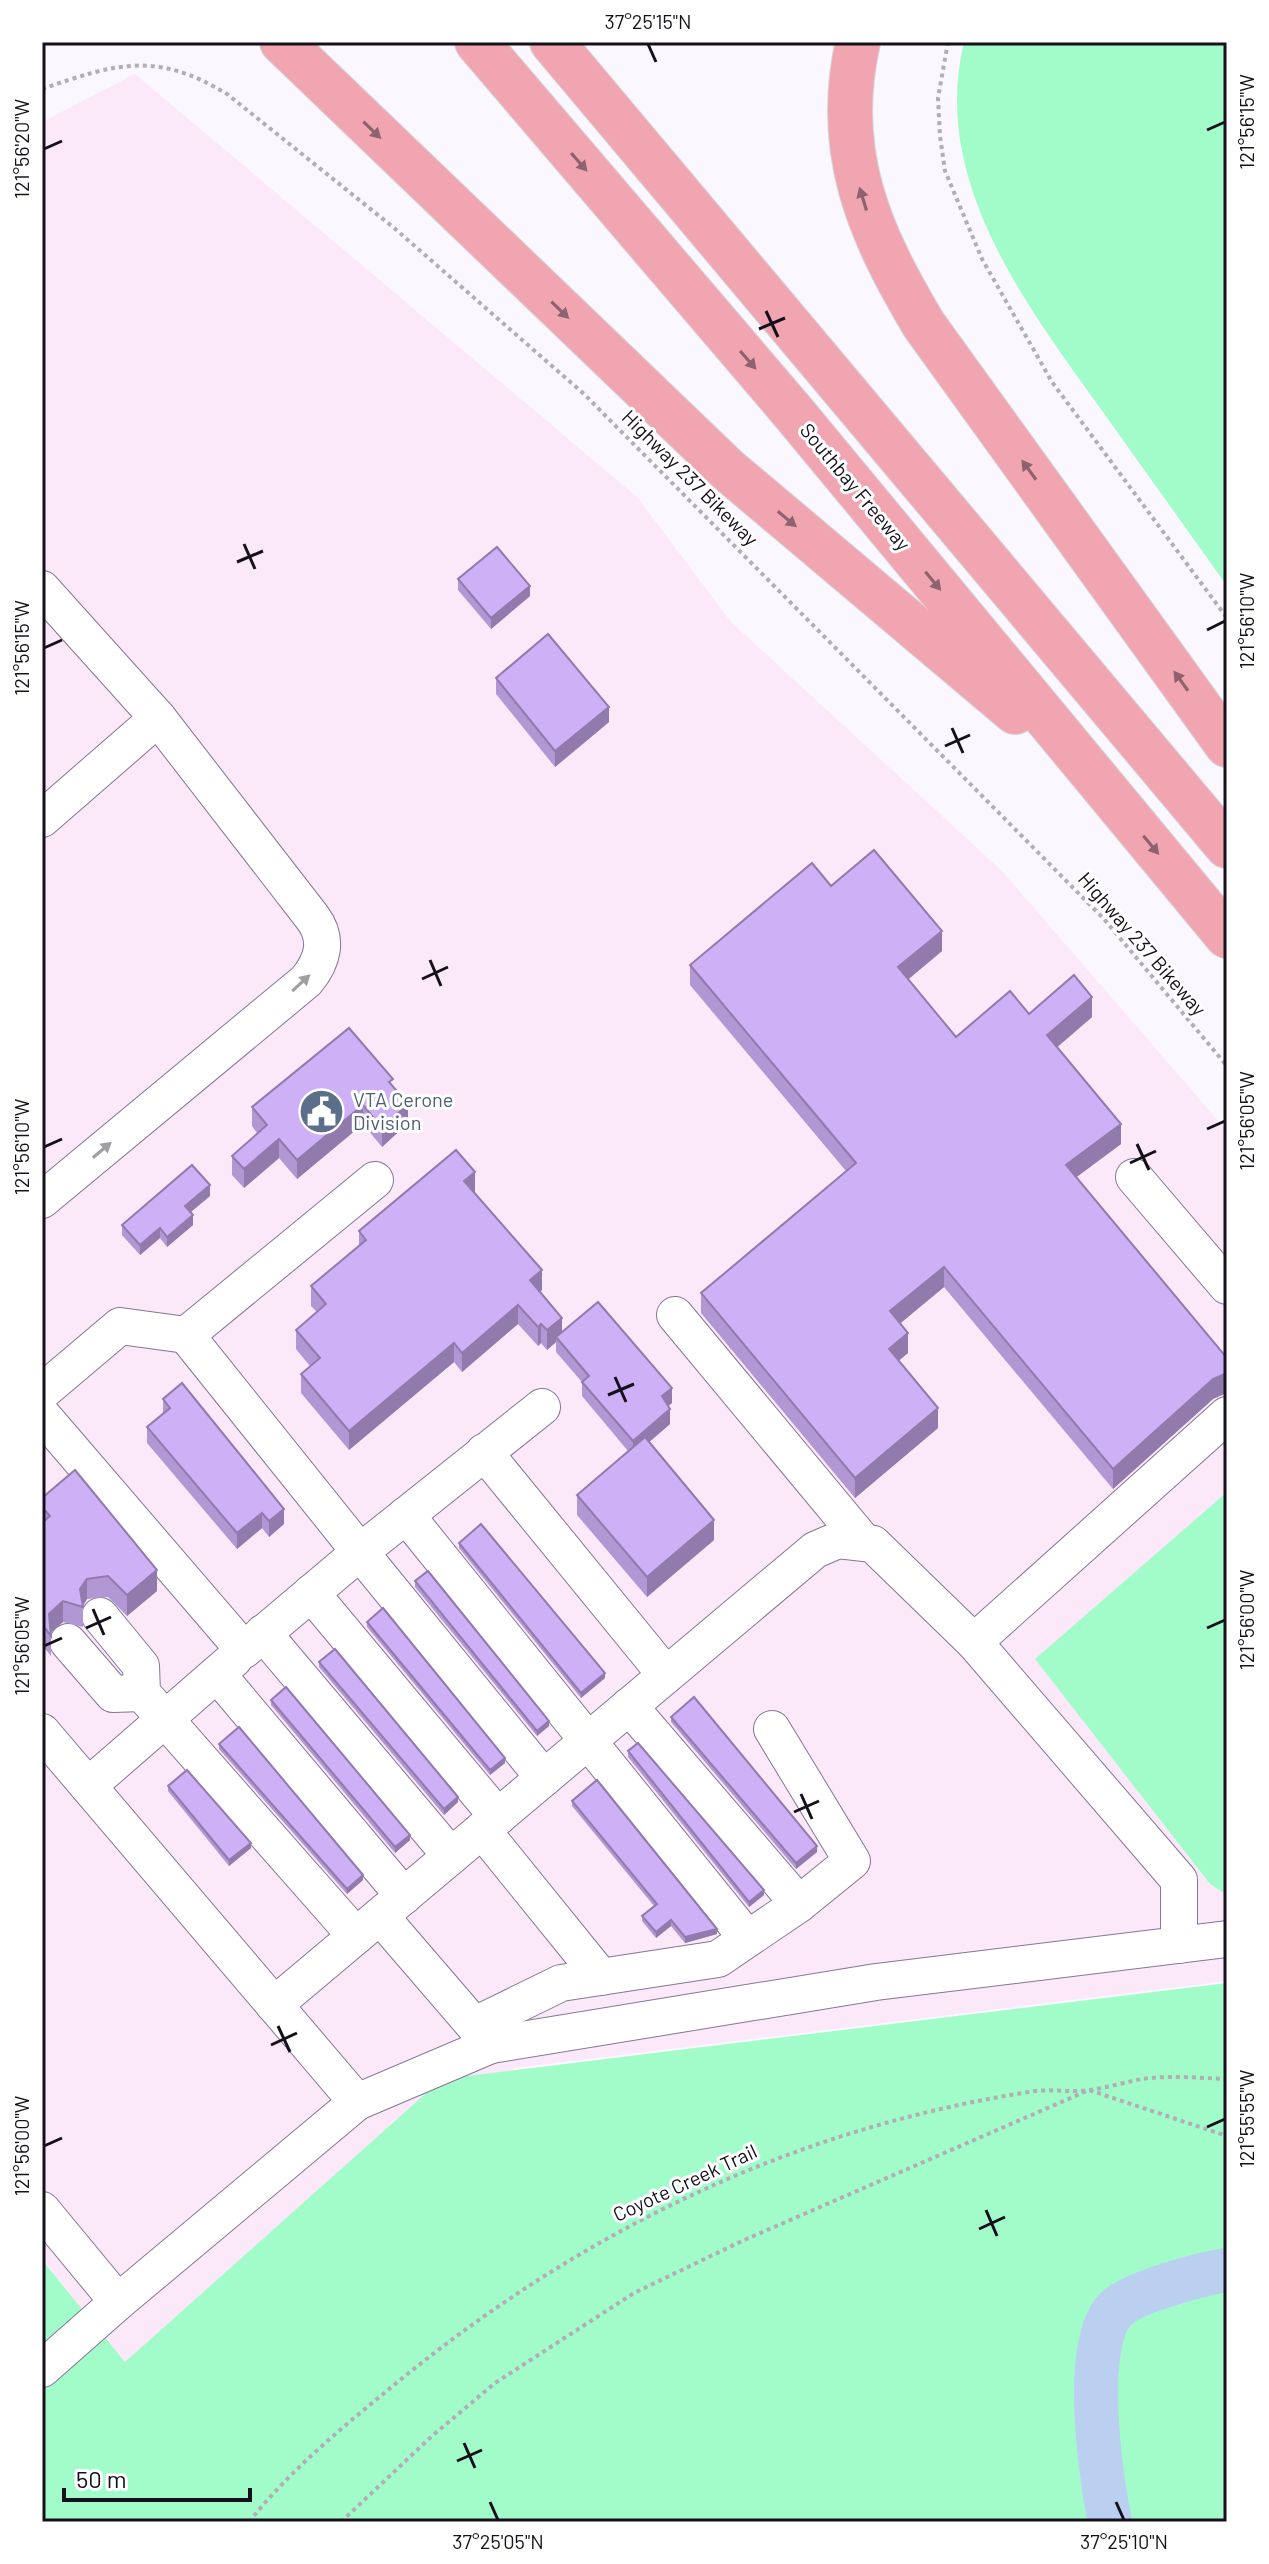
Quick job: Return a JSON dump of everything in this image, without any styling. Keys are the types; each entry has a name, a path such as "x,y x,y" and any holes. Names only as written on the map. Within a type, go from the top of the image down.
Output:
{"highway":[{"path":"259,42 316,76"},
{"path":"282,42 727,469 1101,785"},
{"name":"Southbay Freeway","path":"477,42 792,411 1227,936"},
{"path":"552,42 1227,846"},
{"path":"577,42 1227,811"},
{"path":"858,42 848,115 853,167 869,219 892,271 924,325 1227,745"}],"lane":[{"path":"42,589 158,718 321,929 322,950 319,966 306,981 42,1200"},
{"path":"42,819 158,718"},
{"path":"1134,1177 1227,1286"},
{"path":"186,1335 375,1180"},
{"path":"675,1315 862,1540 884,1552 974,1642 1179,1880 1179,1945"},
{"path":"42,1392 120,1326 186,1335 544,1778"},
{"path":"88,1786 154,1706 217,1674 360,1552 542,1407"},
{"path":"42,1415 451,1856"},
{"path":"974,1642 1227,1415"},
{"path":"484,1452 666,1675"},
{"path":"406,1515 747,1938"},
{"path":"274,2005 815,1550 838,1540 862,1540"},
{"path":"311,1593 490,1824 601,1977"},
{"path":"84,1629 141,1666 154,1706 380,1916 483,2035"},
{"path":"217,1674 380,1916"},
{"path":"629,1706 799,1904"},
{"path":"42,2369 357,2102 483,2035 561,1983 718,1959 799,1904 852,1861 772,1729"},
{"path":"42,1732 357,2102"},
{"path":"483,2035 1227,1939"},
{"path":"42,2210 118,2302"}],"path":[{"path":"948,42 938,98 945,171 982,259 1052,382 1227,618"},
{"name":"Highway 237 Bikeway","path":"42,89 140,64 171,67 199,77 227,94 393,227 521,336 595,405 1104,919 1227,1066"},
{"name":"Coyote Creek Trail","path":"249,2522 347,2424 460,2331 553,2268 652,2212 753,2167 905,2120 1032,2091 1089,2090 1145,2079 1227,2079"},
{"path":"341,2522 432,2436 495,2383 634,2293 742,2241 1089,2090 1227,2136"}],"shaded area":[{"name":"VTA Cerone Division","path":"135,74 637,497 731,622 1002,871 1227,1131 1227,1492 1036,1659 1210,1884 1227,1895 1227,1981 514,2068 42,2460 42,122"}],"green space":[{"path":"964,42 1227,42 1227,586 1044,329 992,239 973,192 961,144 957,93"},
{"path":"1227,1492 1227,1895 1210,1884 1035,1659"},
{"path":"1227,1983 1227,2522 42,2522 42,2260 125,2362 442,2079"}],"building":[{"path":"497,547 530,586 491,618 458,579"},
{"path":"548,634 609,707 555,751 496,678"},
{"path":"874,850 942,931 898,967 956,1037 1010,991 1029,1014 1074,975 1092,997 1047,1035 1121,1124 1066,1165 1227,1358 1227,1373 1213,1379 1113,1469 944,1267 890,1311 908,1333 889,1349 938,1408 855,1478 701,1293 856,1163 690,965 812,863 831,886"},
{"name":"VTA Cerone Division","path":"349,1028 393,1079 389,1082 408,1104 382,1128 363,1105 297,1160 279,1139 244,1169 232,1156 267,1125 252,1107"},
{"path":"456,1150 475,1172 464,1181 542,1270 530,1280 562,1318 547,1330 541,1324 538,1327 518,1305 462,1353 454,1343 349,1431 301,1374 320,1358 296,1330 326,1304 311,1286 366,1240 359,1231"},
{"path":"192,1165 210,1185 185,1206 193,1215 167,1237 160,1228 140,1245 122,1225"},
{"path":"598,1302 672,1388 662,1396 670,1409 633,1441 582,1382 589,1376 556,1337"},
{"path":"182,1383 284,1509 269,1521 262,1513 237,1533 147,1427 170,1408 163,1399"},
{"path":"645,1437 714,1520 647,1577 577,1495"},
{"path":"75,1470 157,1570 127,1595 108,1576 87,1579 80,1589 83,1607 63,1601 49,1614 51,1636 42,1624 42,1523 50,1516 42,1507 42,1498"},
{"path":"481,1524 605,1673 581,1693 459,1543"},
{"path":"428,1571 549,1721 537,1731 415,1581"},
{"path":"383,1608 505,1758 490,1770 367,1622"},
{"path":"335,1649 458,1797 444,1809 319,1662"},
{"path":"286,1687 410,1835 395,1847 271,1700"},
{"path":"694,1697 817,1846 796,1863 671,1717"},
{"path":"239,1727 363,1875 347,1889 219,1744"},
{"path":"638,1743 764,1890 749,1902 628,1751"},
{"path":"187,1770 251,1843 229,1860 168,1786"},
{"path":"597,1780 717,1929 685,1937 671,1920 656,1932 642,1916 657,1904 572,1801"}],"waterway":[{"path":"1110,2522 1096,2410 1099,2348 1106,2323 1118,2307 1140,2295 1186,2279 1227,2270"}],"place":[{"name":"VTA Cerone Division","path":"322,1112"}]}
